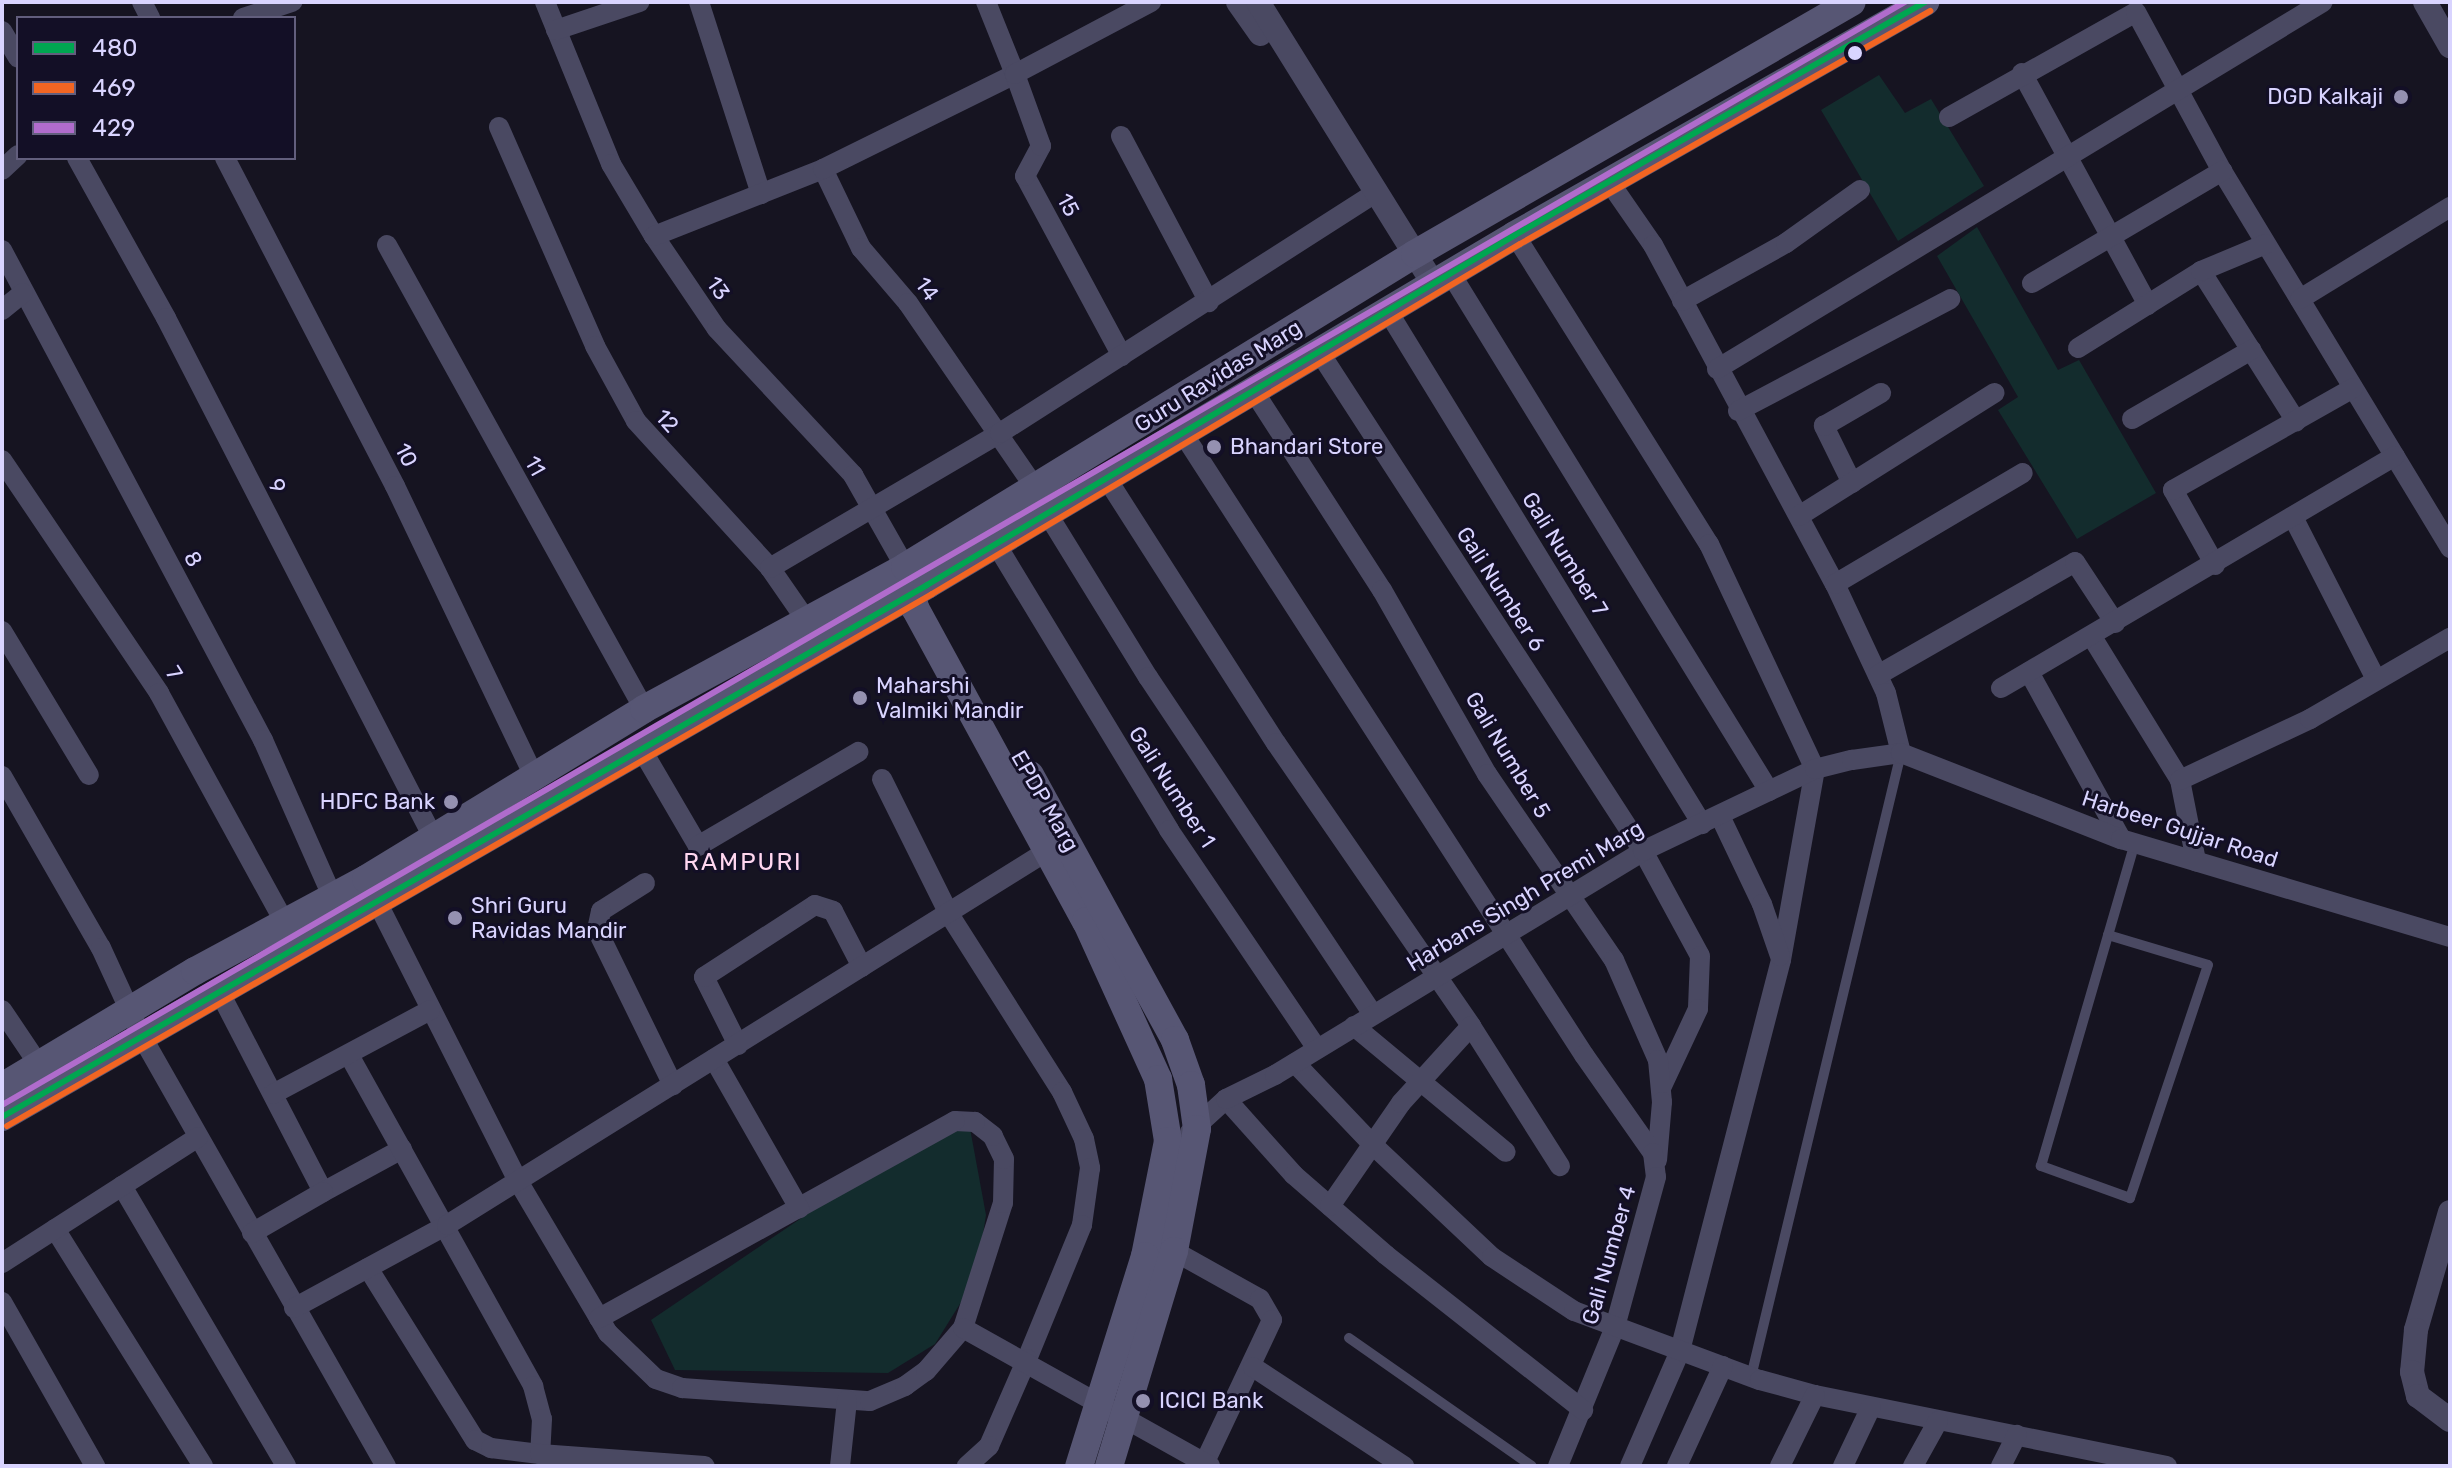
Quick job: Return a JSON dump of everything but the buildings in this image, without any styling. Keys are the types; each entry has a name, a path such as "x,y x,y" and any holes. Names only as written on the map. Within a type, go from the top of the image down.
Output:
{"main road":[{"name":"Guru Ravidas Marg","path":"2,1117 219,991 371,890 642,750 910,579 1041,501 1415,254 1852,2"},
{"name":"Guru Ravidas Marg","path":"2,1087 130,1009 332,896 371,890 433,837 535,778 644,709 806,620 996,544 1041,501 1107,479 1515,235 1925,2"},
{"name":"EPDP Marg","path":"910,579 915,608 1175,1040 1191,1085 1197,1129 1174,1251 1110,1410 1079,1466"},
{"name":"EPDP Marg","path":"1058,844 1158,1079 1168,1141 1110,1410 1109,1466"}],"street":[{"path":"249,16 292,2"},
{"name":"13","path":"545,2 611,164 654,236 717,329 853,475 872,504 910,579"},
{"path":"556,30 639,2"},
{"path":"699,2 761,194"},
{"path":"986,2 1015,74"},
{"path":"654,236 823,169 1015,74 1151,2"},
{"path":"1238,2 1304,99 1340,136"},
{"path":"1258,2 1316,88 1340,136 1415,254 1442,278 1769,791"},
{"path":"1717,369 2064,155 2323,2"},
{"path":"2425,2 2450,46"},
{"path":"1949,117 2022,73 2136,12 2180,86 2222,171 2450,548"},
{"path":"2,31 16,55"},
{"path":"2022,73 2148,305"},
{"name":"15","path":"1015,74 1041,146 1025,176 1122,356"},
{"name":"12","path":"499,127 595,346 636,421 770,568 806,620"},
{"path":"1121,136 1209,302"},
{"name":"9","path":"78,160 166,318 433,837"},
{"name":"10","path":"226,160 395,486 535,778"},
{"name":"14","path":"823,169 861,248 892,282 1000,433 1156,689 1373,1014"},
{"path":"2032,283 2222,171"},
{"path":"1610,183 1653,245 1738,411 1835,584 1878,675 1901,753"},
{"path":"1682,301 1786,243 1860,190"},
{"path":"770,568 872,504 1000,433 1377,192"},
{"path":"2300,299 2450,207"},
{"path":"1515,235 1709,544 1815,769 1781,960 1680,1351 1630,1466"},
{"path":"2078,348 2201,271 2266,244"},
{"name":"11","path":"387,245 644,709"},
{"name":"8","path":"2,250 263,740 332,896"},
{"path":"2201,271 2296,421"},
{"path":"2,310 23,293"},
{"path":"1738,411 1950,299"},
{"name":"Gali Number 7","path":"1387,310 1762,904 1781,960"},
{"path":"2132,419 2251,350"},
{"name":"Gali Number 6","path":"1320,353 1643,851 1700,956 1703,974 1698,1009 1662,1086"},
{"path":"2215,565 2173,490 2353,388"},
{"name":"Gali Number 5","path":"1253,390 1398,617 1487,774 1614,960 1650,1035 1662,1086 1657,1164"},
{"path":"1852,483 1824,426 1881,393"},
{"path":"1799,516 1994,393"},
{"name":"Gali Number 4","path":"1182,432 1592,1068 1647,1140 1657,1164 1615,1327 1558,1466"},
{"path":"2001,688 2294,519 2395,456"},
{"name":"7","path":"2,460 159,693 285,923"},
{"path":"1835,584 2023,473"},
{"path":"1107,479 1283,754 1438,976 1560,1166"},
{"path":"2294,519 2376,679"},
{"name":"Gali Number 1","path":"996,544 1169,830 1317,1049"},
{"path":"1878,675 2075,562 2115,623"},
{"path":"2,631 89,775"},
{"path":"2092,637 2180,780 2196,861"},
{"path":"2180,780 2310,719 2450,638"},
{"path":"2029,672 2128,841"},
{"path":"642,750 698,846 858,752"},
{"name":"Harbans Singh Premi Marg","path":"1197,1129 1226,1099 1295,1063 1438,976 1511,940 1568,895 1643,851 1815,769 1901,753"},
{"name":"Harbeer Gujjar Road","path":"1901,753 2128,841 2450,937"},
{"path":"2,776 101,948 141,1035 386,1466"},
{"path":"882,779 949,914 1062,1092 1084,1139 1090,1168 1082,1225 1027,1359 989,1446 967,1466"},
{"path":"294,1308 447,1225 1058,844"},
{"path":"645,883 601,911 597,930 673,1085"},
{"path":"371,890 518,1181 599,1318 622,1352 668,1384 870,1401 905,1386 926,1371 963,1328 1006,1178 993,1136 975,1122 955,1121 937,1128 599,1318"},
{"path":"738,1045 704,977 815,905 833,911 862,967"},
{"path":"219,991 323,1192"},
{"path":"2,1010 39,1065"},
{"path":"273,1094 430,1010"},
{"path":"1354,1026 1506,1152"},
{"path":"1330,1206 1419,1082 1471,1026"},
{"path":"349,1055 447,1225 533,1386 542,1419 540,1454"},
{"path":"714,1059 799,1208"},
{"path":"1295,1063 1373,1145 1533,1288 1615,1327 1751,1377 1815,1395 2017,1435 2074,1457 2167,1466"},
{"path":"1226,1099 1294,1175 1425,1289 1583,1410"},
{"path":"1168,1141 1197,1129"},
{"path":"2,1263 198,1137"},
{"path":"252,1233 402,1149"},
{"path":"122,1186 286,1466"},
{"path":"2450,1212 2416,1330 2412,1372 2418,1396 2450,1420"},
{"path":"55,1229 203,1466"},
{"path":"963,1328 1027,1359 1206,1465 1272,1320 1266,1306 1174,1251"},
{"path":"368,1268 463,1429 491,1448 705,1466"},
{"path":"2,1302 95,1466"},
{"path":"1677,1466 1723,1366"},
{"path":"1253,1367 1404,1466"},
{"path":"1780,1466 1815,1395"},
{"path":"840,1466 847,1400"},
{"path":"1843,1466 1871,1407"},
{"path":"1913,1466 1938,1421"},
{"path":"2001,1466 2017,1435"}],"lane":[{"path":"1751,1377 1901,753"},
{"path":"2108,935 2208,965 2130,1198 2041,1166 2108,935 2128,841"},
{"path":"1349,1338 1532,1466"}],"green space":[{"path":"1879,75 1905,113 1931,99 1984,186 1898,241 1821,110"},
{"path":"1977,227 2058,370 2079,360 2156,493 2077,539 1998,410 2018,397 1937,256"},
{"path":"969,1123 986,1215 976,1278 935,1344 888,1373 675,1370 651,1320 831,1198"}],"transit line":[{"name":"429","path":"2,1105 1905,2"},
{"name":"480","path":"2,1117 927,585 1515,235 1925,2"},
{"name":"469","path":"7,1126 932,594 1520,244 1930,11"}],"place":[{"name":"DGD Kalkaji","path":"2401,97"},
{"name":"Bhandari Store","path":"1214,447"},
{"name":"Maharshi Valmiki Mandir","path":"860,698"},
{"name":"HDFC Bank","path":"451,802"},
{"name":"Shri Guru Ravidas Mandir","path":"455,918"},
{"name":"ICICI Bank","path":"1143,1401"}],"district":[{"name":"RAMPURI","path":"743,863"}]}
